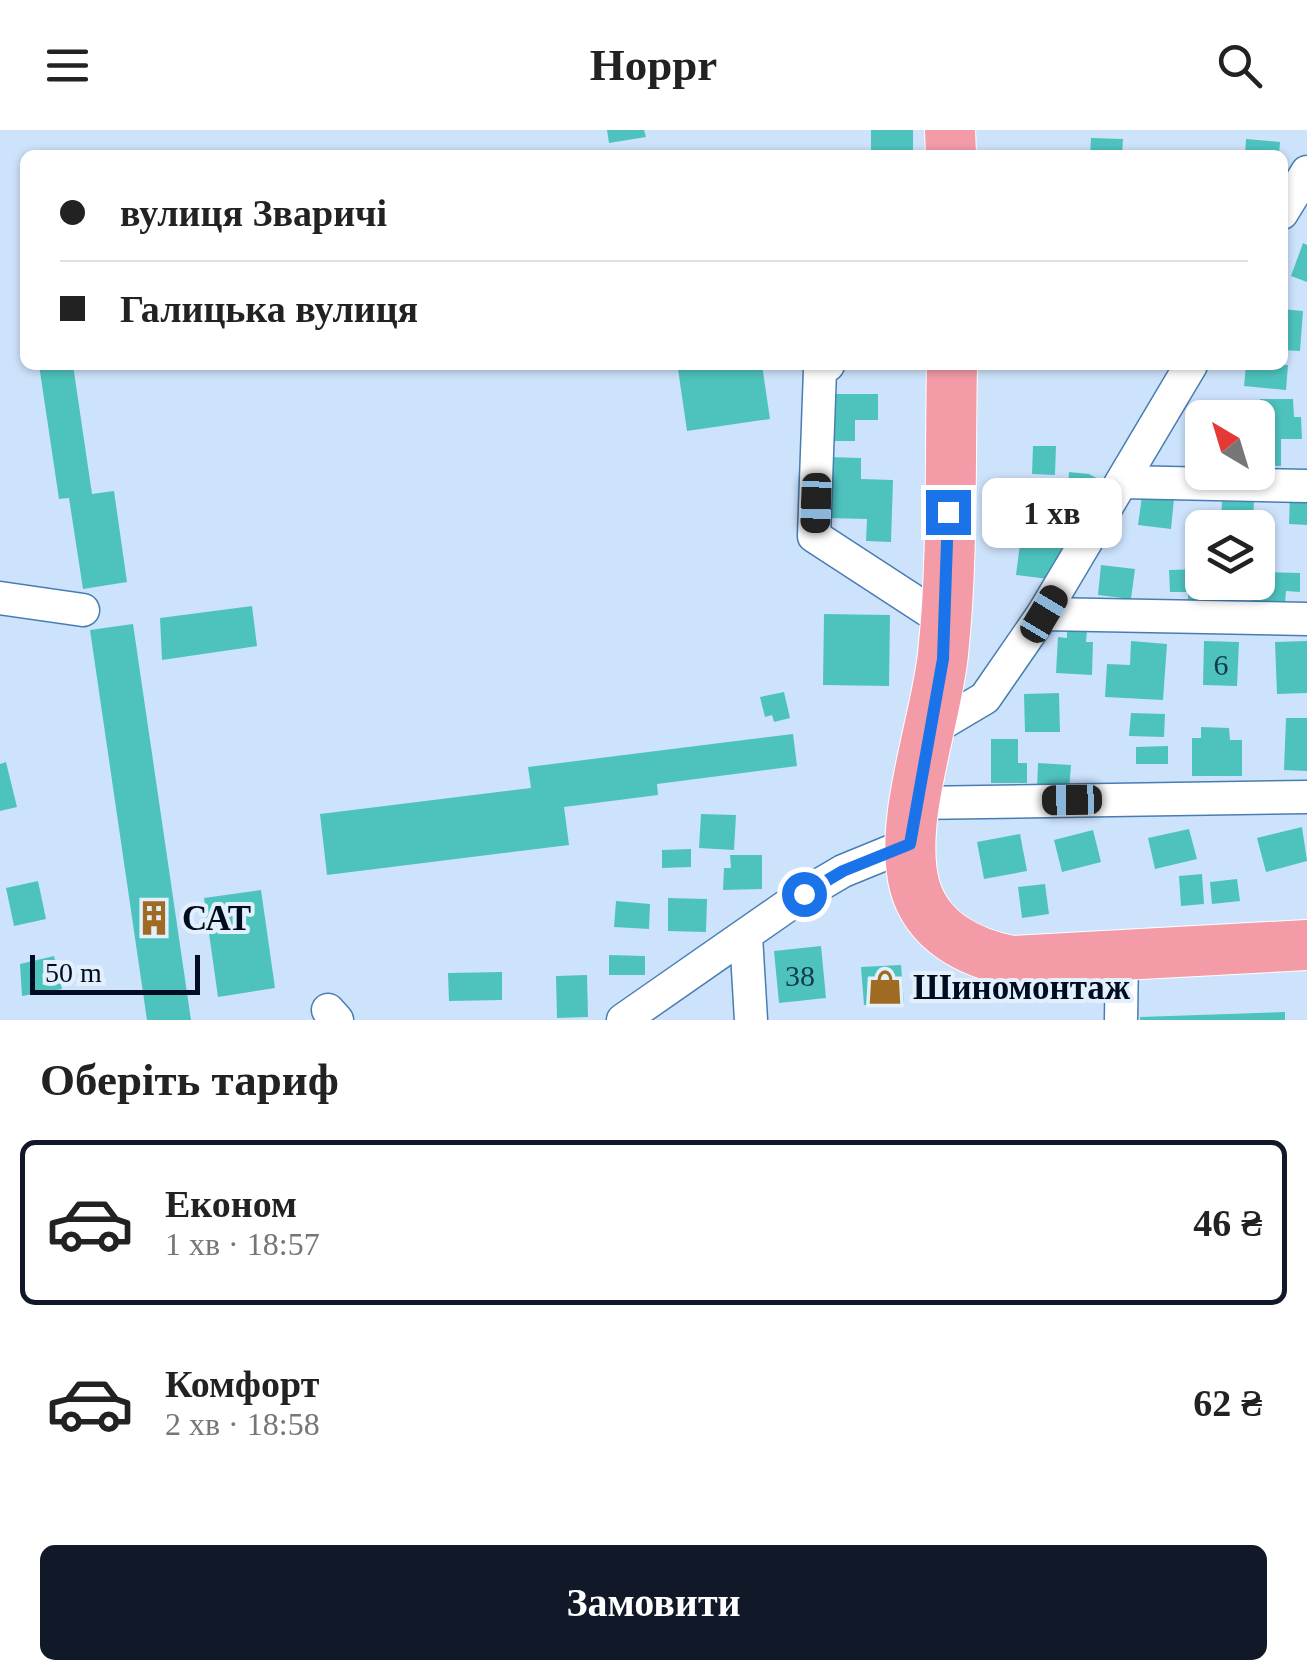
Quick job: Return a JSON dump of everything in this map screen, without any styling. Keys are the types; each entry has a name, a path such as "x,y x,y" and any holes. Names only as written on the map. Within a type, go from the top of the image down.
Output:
{"highway":[{"path":"952,370 946,622 932,730 913,824 916,888 929,915 950,937 978,954 1012,962 1307,945"}],"street":[{"path":"1288,203 1307,172"},
{"path":"820,370 814,536 946,622"},
{"path":"932,730 985,698 1044,614 1189,370"},
{"path":"1122,482 1307,486"},
{"path":"0,598 83,610"},
{"path":"1044,614 1307,619"},
{"path":"623,1020 913,824 1307,796"},
{"path":"746,936 752,1020"},
{"path":"1121,1020 1122,955"}],"building":[{"path":"607,130 644,130 646,137 609,143"},
{"path":"871,130 913,130 913,150 871,150"},
{"path":"1091,138 1123,139 1122,150 1090,150"},
{"path":"1246,139 1280,142 1279,150 1245,150"},
{"path":"1303,243 1307,245 1307,282 1291,276"},
{"path":"1288,310 1303,311 1300,351 1288,350"},
{"path":"40,370 74,370 92,494 114,491 127,582 83,589 69,498 59,499"},
{"path":"678,370 763,370 770,419 687,431"},
{"path":"1246,370 1288,370 1286,390 1244,386"},
{"path":"802,394 878,394 878,420 855,420 855,441 827,441 803,426"},
{"path":"1293,399 1294,417 1301,417 1302,439 1281,439 1281,466 1275,466 1275,400 1260,400"},
{"path":"1033,446 1056,446 1055,475 1032,474"},
{"path":"828,457 861,458 861,479 893,480 891,542 866,541 867,519 825,518"},
{"path":"1069,472 1089,474 1106,483 1081,526 1066,524"},
{"path":"1290,493 1307,494 1307,525 1289,524"},
{"path":"1142,496 1174,499 1171,529 1138,525"},
{"path":"1222,499 1254,499 1254,510 1222,510"},
{"path":"1023,521 1080,527 1049,579 1016,575"},
{"path":"1101,565 1135,569 1131,599 1098,595"},
{"path":"1169,570 1185,570 1185,592 1170,592"},
{"path":"1275,572 1300,573 1300,592 1286,591 1285,604 1252,603 1275,600"},
{"path":"1233,600 1233,602 1188,602"},
{"path":"252,606 257,646 162,660 160,618"},
{"path":"824,614 890,615 889,686 823,685"},
{"name":"САТ","path":"133,624 191,1020 147,1020 90,630"},
{"path":"1067,630 1087,630 1086,642 1093,642 1092,675 1056,673 1058,637 1067,638"},
{"path":"1131,641 1167,644 1163,700 1105,697 1107,664 1130,665"},
{"path":"1204,641 1239,642 1237,686 1203,685"},
{"path":"1307,641 1307,693 1277,694 1275,642"},
{"path":"784,692 790,718 774,722 772,715 765,717 760,697"},
{"path":"1059,693 1060,732 1025,732 1024,694"},
{"path":"1131,713 1165,714 1164,737 1129,736"},
{"path":"1286,718 1307,718 1307,771 1284,770"},
{"path":"1201,727 1229,728 1230,740 1242,740 1242,776 1192,776 1192,738 1201,738"},
{"path":"793,734 797,766 657,784 658,795 564,807 569,845 327,875 320,814 531,788 528,767"},
{"path":"991,739 1018,739 1018,763 1027,763 1027,783 991,783"},
{"path":"1168,746 1168,764 1136,764 1136,747"},
{"path":"6,762 17,807 0,811 0,764"},
{"path":"1038,763 1071,765 1069,790 1037,788"},
{"path":"701,814 736,815 734,850 699,848"},
{"path":"1302,827 1307,861 1266,872 1257,838"},
{"path":"1189,829 1197,859 1155,869 1148,838"},
{"path":"1093,830 1101,862 1062,872 1054,840"},
{"path":"1020,834 1027,871 984,879 977,842"},
{"path":"691,849 691,867 662,868 662,850"},
{"path":"730,855 762,855 762,889 723,890 724,868 731,868"},
{"path":"1202,874 1204,904 1181,906 1179,876"},
{"path":"1237,879 1240,901 1212,904 1210,882"},
{"path":"38,881 46,919 14,926 6,888"},
{"path":"1045,884 1049,914 1022,918 1018,887"},
{"path":"261,890 275,988 218,997 204,898"},
{"path":"668,898 707,899 706,932 668,931"},
{"path":"616,901 650,904 649,929 614,927"},
{"path":"821,946 826,998 779,1003 774,951"},
{"path":"609,955 645,956 645,975 609,975"},
{"path":"54,956 62,989 22,996 20,964"},
{"path":"901,965 904,1003 864,1005 861,967"},
{"path":"502,972 502,1000 449,1001 448,973"},
{"path":"587,975 588,1017 557,1018 556,976"},
{"path":"1285,1012 1285,1020 1140,1020 1140,1017"}],"place":[{"name":"САТ","path":"154,918"},
{"name":"Шиномонтаж","path":"885,987"}],"route":[{"path":"804,894 843,871 910,844 943,659 948,512"}]}
